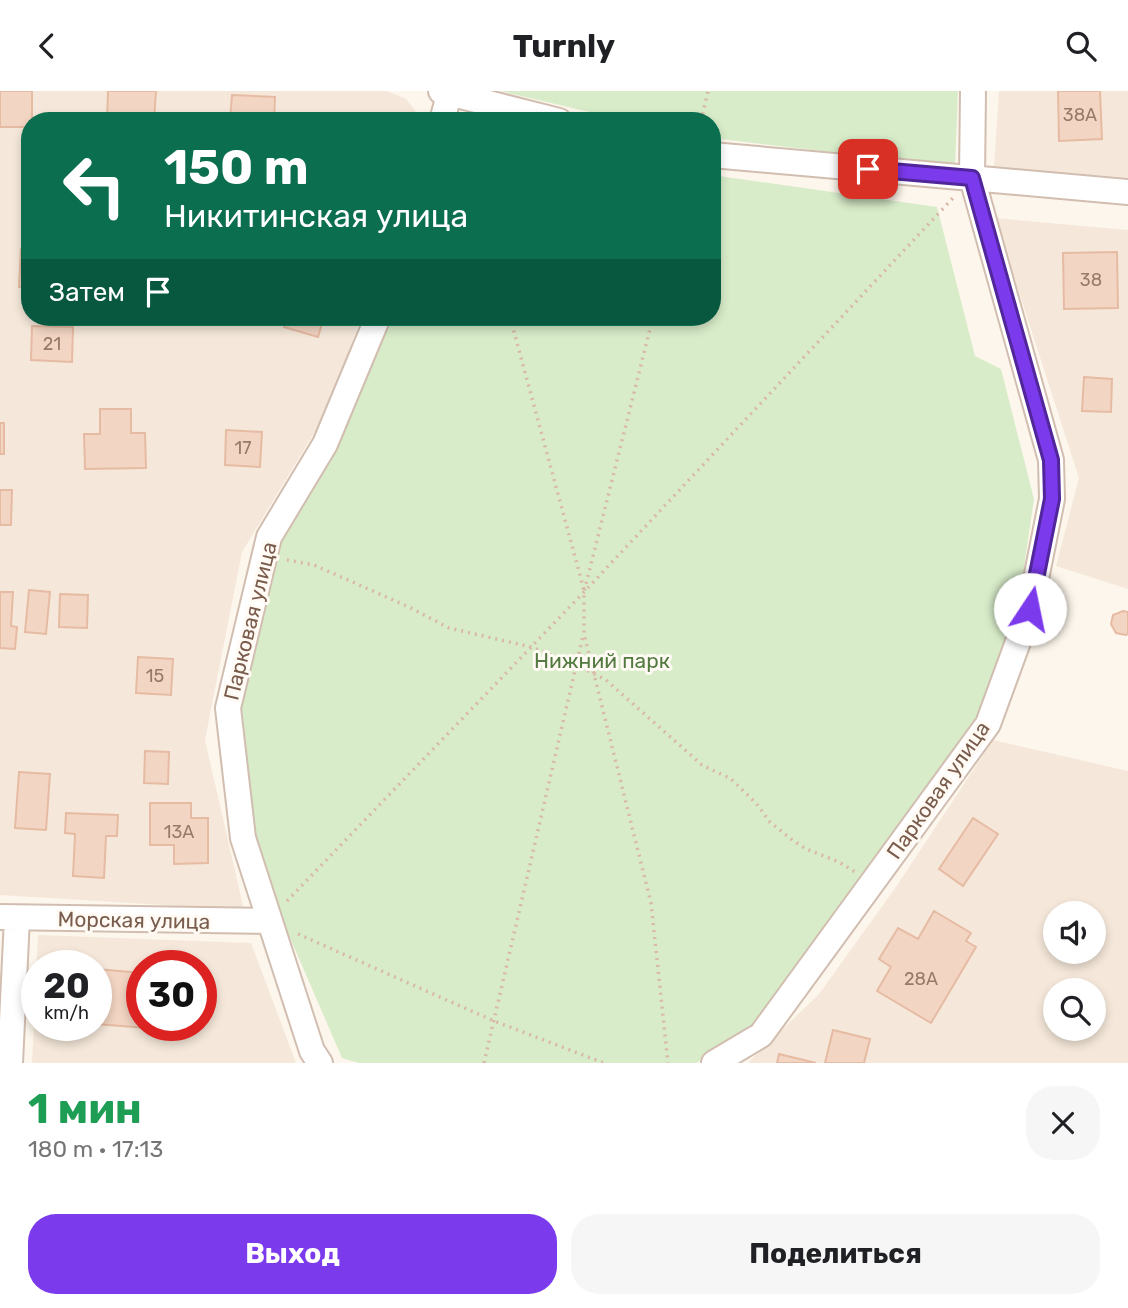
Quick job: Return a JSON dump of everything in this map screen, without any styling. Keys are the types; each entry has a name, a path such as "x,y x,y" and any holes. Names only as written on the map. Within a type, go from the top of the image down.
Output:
{"street":[{"name":"Парковая улица","path":"713,1063 761,1035 988,725 1030,609 1052,499 1051,460 972,178 974,91"},
{"path":"444,112 447,92 524,112"},
{"path":"721,156 1128,192"},
{"name":"Парковая улица","path":"320,1063 312,1051 243,838 228,708 269,537 336,423 374,326"},
{"path":"8,918 10,1063"},
{"name":"Морская улица","path":"8,918 268,921"}],"path":[{"path":"703,112 708,91"},
{"path":"604,1063 494,1021 268,921 584,592 972,178"},
{"path":"512,326 584,592"},
{"path":"651,326 584,592 584,634 651,903 668,1063"},
{"path":"264,558 314,565 409,607 449,628 531,647 576,664 606,680 702,765 731,779 756,803 770,822 791,839 806,849 839,862 872,883"},
{"path":"484,1063 584,634"}],"shaded area":[{"path":"0,91 387,91 406,99 416,112 21,112 21,326 358,326 328,410 242,552 205,740 244,910 0,895"},
{"path":"999,91 1128,91 1128,178 994,167"},
{"path":"995,218 1128,230 1128,589 1056,566 1079,478"},
{"path":"993,740 1128,771 1128,1063 748,1063 819,994 896,887"},
{"path":"38,935 251,943 296,1063 32,1063 33,1041 112,1041 112,950 37,950"}],"green space":[{"path":"500,91 958,91 955,167 721,139 721,112 590,112"},
{"name":"Нижний парк","path":"721,176 937,207 975,356 1001,369 1034,499 1020,594 983,722 754,1029 696,1063 359,1063 342,1058 278,910 252,837 237,701 273,547 381,326 721,326"}],"building":[{"path":"0,91 32,91 32,112 21,112 21,127 0,127"},
{"path":"108,91 156,91 155,112 107,112"},
{"path":"1058,91 1100,91 1102,139 1059,141"},
{"path":"232,95 275,97 274,112 231,112"},
{"path":"21,249 21,287 19,287"},
{"path":"1117,252 1118,308 1064,309 1063,253"},
{"path":"32,326 73,327 72,362 31,360"},
{"path":"284,326 321,326 318,337"},
{"path":"1084,377 1112,379 1111,412 1082,411"},
{"path":"100,409 131,409 131,433 145,433 146,468 85,469 84,434 100,434"},
{"path":"0,423 4,423 4,454 0,454"},
{"path":"226,430 262,432 260,467 225,465"},
{"path":"0,490 12,490 11,525 0,525"},
{"path":"29,590 50,592 46,634 25,632"},
{"path":"0,592 13,592 11,626 17,627 15,649 0,648"},
{"path":"60,594 88,595 87,628 59,627"},
{"path":"1128,612 1126,635 1116,633 1111,624 1113,615"},
{"path":"138,657 173,659 171,695 136,693"},
{"path":"145,751 169,752 168,784 144,783"},
{"path":"19,772 50,774 46,830 15,828"},
{"path":"150,803 191,803 191,818 208,818 208,863 174,864 174,845 150,845"},
{"path":"66,813 118,815 117,836 106,836 104,878 73,876 75,834 65,833"},
{"path":"973,818 998,834 963,886 939,869"},
{"path":"934,911 971,933 966,941 976,947 931,1023 877,991 891,967 879,959 898,928 918,939"},
{"path":"112,970 126,972 126,1026 112,1025"},
{"path":"833,1030 870,1039 864,1063 825,1063"},
{"path":"779,1054 816,1063 777,1063"}],"route":[{"path":"868,169 972,178 1051,460 1052,499 1030,609"}]}
